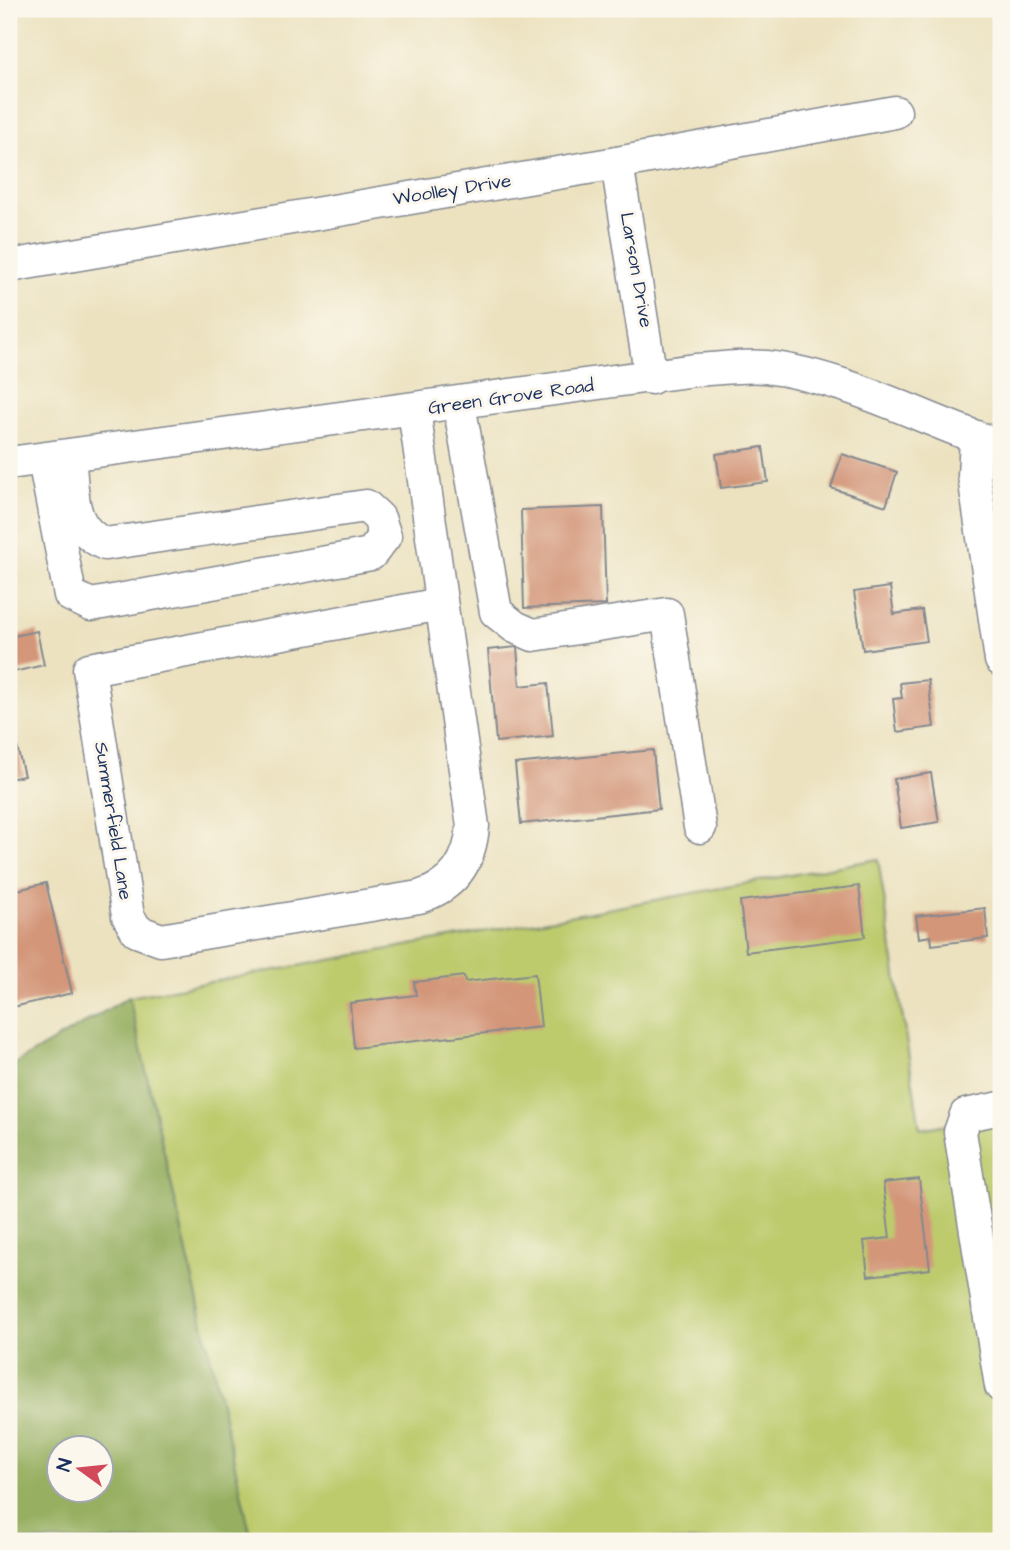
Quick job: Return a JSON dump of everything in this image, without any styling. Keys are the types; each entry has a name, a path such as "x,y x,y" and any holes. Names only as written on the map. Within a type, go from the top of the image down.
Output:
{"street":[{"name":"Woolley Drive","path":"9,266 617,163 895,112"},
{"name":"Larson Drive","path":"617,163 646,325 651,378"},
{"name":"Green Grove Road","path":"9,463 57,459 745,367 780,369 832,383 989,442"},
{"path":"459,404 496,612 514,628 533,635 667,614 700,827"},
{"name":"Summerfield Lane","path":"414,410 473,826 468,856 450,881 419,897 161,940 148,938 137,931 128,916 89,669 441,604"},
{"path":"989,442 974,476 1001,660"},
{"path":"57,459 79,524 88,536 105,544 366,506 379,518 385,537 371,554 91,606 70,595 57,459"},
{"path":"1001,1108 966,1115 960,1132 1001,1385"}],"green space":[{"path":"878,859 920,1129 1001,1114 1001,1541 252,1541 129,997"},
{"path":"129,997 252,1541 9,1541 9,1067"}],"building":[{"path":"763,447 768,482 721,488 716,454"},
{"path":"842,454 897,472 886,506 831,488"},
{"path":"603,507 606,605 524,608 521,510"},
{"path":"890,587 894,614 922,610 927,641 863,650 854,592"},
{"path":"37,631 44,665 9,673 9,637"},
{"path":"517,647 520,686 548,683 553,736 496,742 488,650"},
{"path":"928,680 934,727 897,732 893,699 902,698 900,683"},
{"path":"9,712 24,776 9,779"},
{"path":"653,750 659,809 521,824 515,764"},
{"path":"931,773 939,822 901,828 894,779"},
{"path":"46,883 72,993 9,1008 9,892"},
{"path":"859,886 865,937 746,952 740,901"},
{"path":"985,908 988,938 932,945 931,936 919,938 916,916"},
{"path":"535,974 541,1027 354,1048 350,1003 416,995 414,982 464,976 465,982"},
{"path":"919,1179 930,1269 868,1276 864,1241 890,1238 883,1183"}]}
